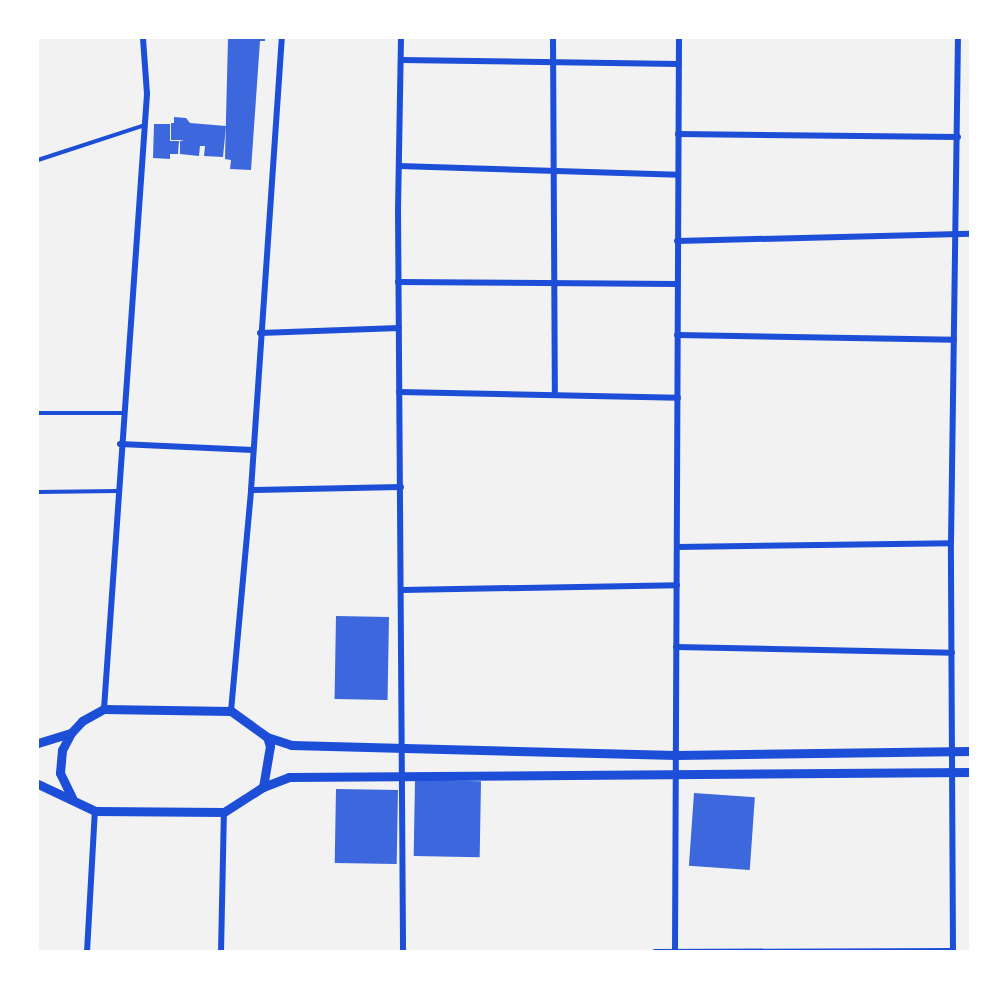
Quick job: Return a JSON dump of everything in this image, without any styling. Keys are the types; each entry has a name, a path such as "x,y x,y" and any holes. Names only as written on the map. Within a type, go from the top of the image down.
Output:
{"street":[{"path":"104,709 122,413 145,125 147,65 143,38"},
{"path":"231,711 251,490 282,38"},
{"path":"401,38 398,282 404,749 402,951"},
{"path":"553,38 555,171 551,283 555,395"},
{"path":"675,951 679,38"},
{"path":"655,951 952,951 951,543 958,38"},
{"path":"401,60 679,64"},
{"path":"678,134 958,137"},
{"path":"399,166 678,175"},
{"path":"677,241 970,234"},
{"path":"398,282 677,284"},
{"path":"260,333 399,328"},
{"path":"677,335 954,340"},
{"path":"399,392 678,398"},
{"path":"120,444 253,450"},
{"path":"251,490 400,487"},
{"path":"677,547 951,543"},
{"path":"402,590 677,585"},
{"path":"676,648 952,653"},
{"path":"72,798 60,773 62,750 71,733 82,721 104,709 231,711 267,737 291,745 676,755 970,751"},
{"path":"38,743 71,733"},
{"path":"262,787 270,746 267,737"},
{"path":"38,784 72,798 95,811 224,812 262,787 289,777 675,772 970,772"},
{"path":"87,951 95,811"},
{"path":"221,951 224,812"}],"lane":[{"path":"38,160 145,125"},
{"path":"38,413 122,413"},
{"path":"38,492 117,491"}],"building":[{"path":"228,38 265,38 265,41 260,41 251,170 230,169 231,160 225,159"},
{"path":"174,117 186,118 190,123 226,126 223,157 204,156 205,146 200,146 199,156 180,154 180,141 184,140 171,140 171,123 174,123"},
{"path":"154,124 170,124 170,141 179,141 178,154 170,154 170,159 153,158"},
{"path":"336,616 389,617 388,700 335,699"},
{"path":"415,780 481,781 480,857 414,856"},
{"path":"336,789 398,790 397,864 335,863"},
{"path":"694,793 755,797 750,870 689,866"}]}
